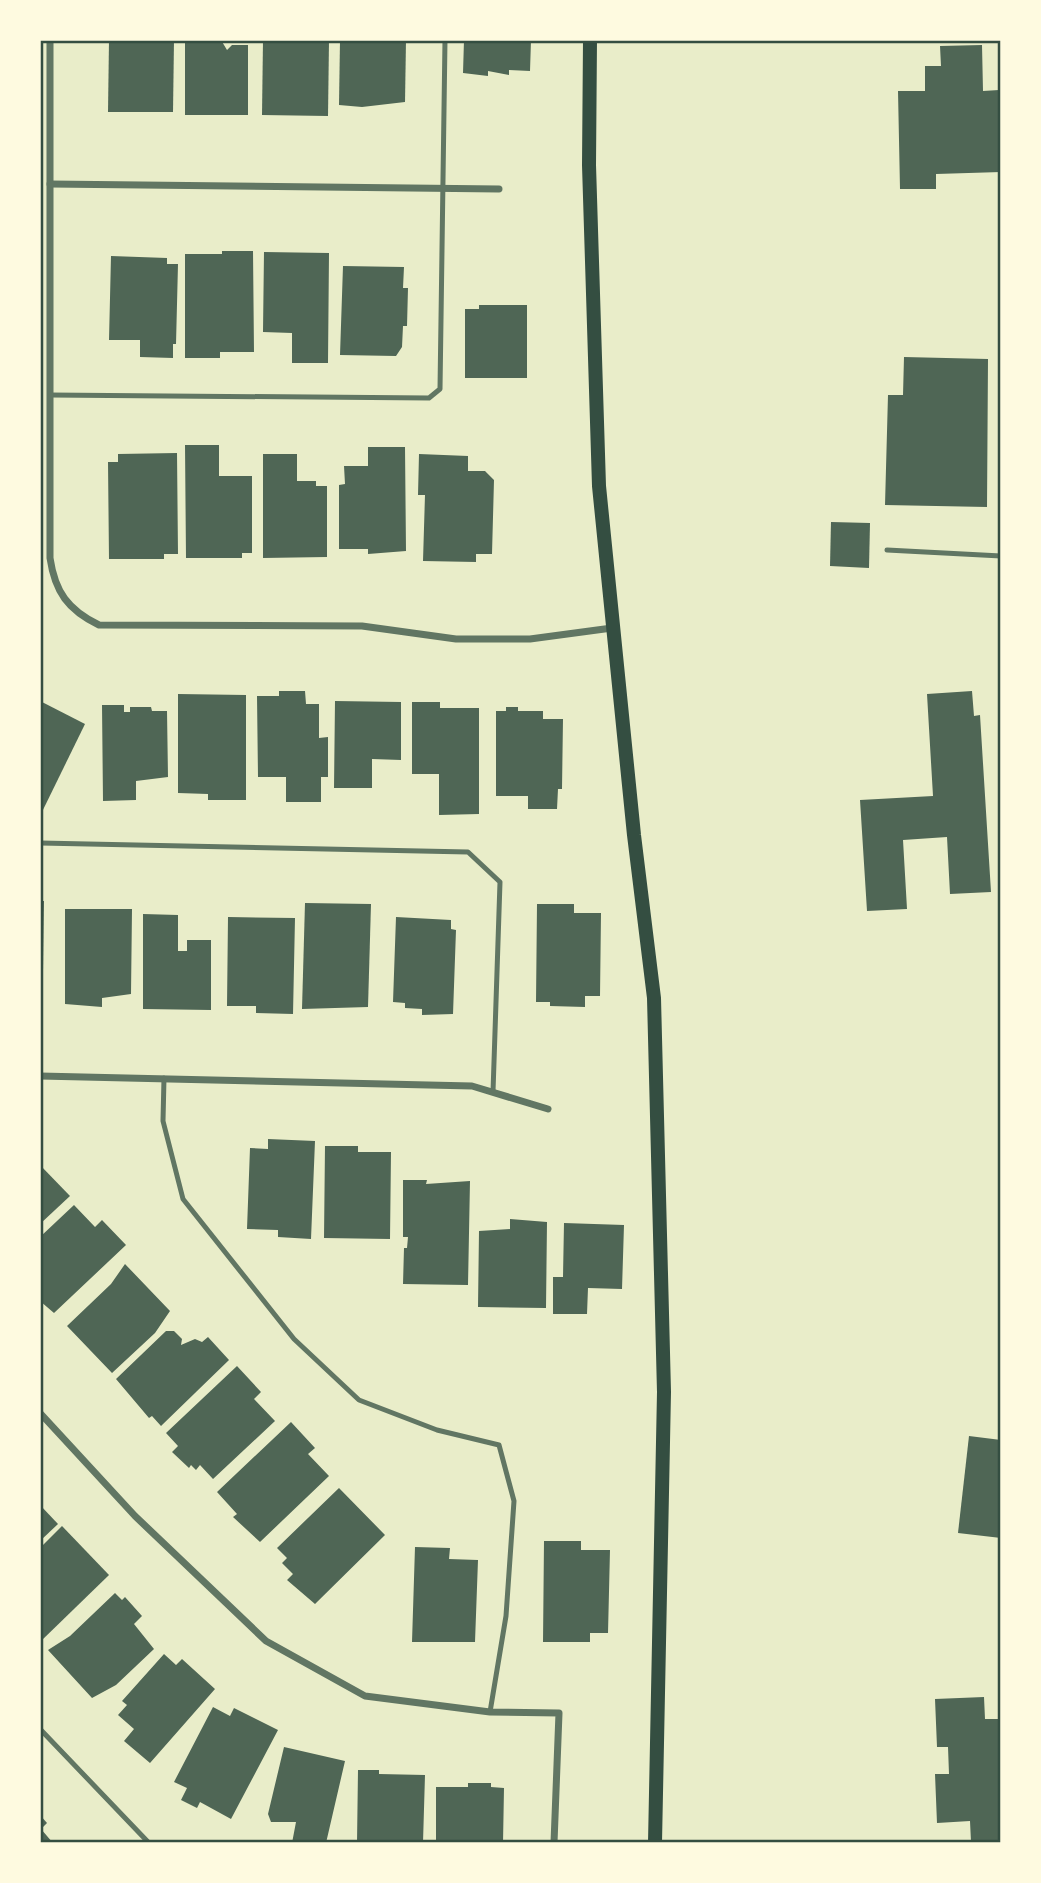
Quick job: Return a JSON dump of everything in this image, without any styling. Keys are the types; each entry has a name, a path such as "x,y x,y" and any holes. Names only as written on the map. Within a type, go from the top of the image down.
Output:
{"main road":[{"path":"590,40 589,165 599,486 612,628 654,998 664,1392 655,1843"}],"street":[{"path":"50,40 50,558 53,580 63,599 79,615 99,625 362,626 456,639 530,639 612,628"},
{"path":"50,184 499,189"},
{"path":"40,1076 472,1086 548,1109"},
{"path":"40,1413 135,1516 266,1641 365,1696 490,1712 558,1713 554,1843"}],"lane":[{"path":"50,396 429,398 440,389 445,187 445,40"},
{"path":"887,550 1001,556"},
{"path":"40,843 468,852 500,882 493,1092"},
{"path":"164,1077 163,1121 183,1199 295,1339 359,1400 438,1430 499,1445 514,1501 506,1616 490,1712"},
{"path":"40,1729 149,1843"}],"building":[{"path":"109,40 174,40 173,112 108,112"},
{"path":"185,40 221,40 227,50 232,45 248,45 248,115 185,115"},
{"path":"263,40 329,40 328,116 262,115"},
{"path":"340,40 406,40 405,102 362,107 339,105"},
{"path":"464,40 531,40 530,71 509,70 509,75 488,71 488,76 463,73"},
{"path":"982,45 983,91 999,90 1001,172 936,174 936,189 900,189 898,91 925,91 925,66 941,66 940,46"},
{"path":"222,251 253,251 254,352 220,352 220,358 185,358 185,254 222,254"},
{"path":"264,252 329,253 328,363 292,363 292,333 263,332"},
{"path":"111,256 167,258 167,264 178,264 176,344 173,344 173,358 140,357 140,340 109,340"},
{"path":"343,266 404,267 403,288 408,288 407,326 403,326 402,347 396,356 340,355"},
{"path":"479,305 527,305 527,378 465,378 465,309 479,309"},
{"path":"904,357 988,359 987,507 885,505 888,395 903,395"},
{"path":"185,445 219,445 219,476 252,476 252,553 242,553 242,558 186,558"},
{"path":"368,447 405,447 406,551 368,554 368,549 339,549 339,485 345,484 344,466 368,466"},
{"path":"177,453 178,554 164,554 164,559 109,559 108,462 118,462 118,454"},
{"path":"263,454 297,454 297,481 316,481 316,486 327,486 327,557 263,558"},
{"path":"419,454 468,456 468,471 485,471 494,480 492,554 476,554 476,562 423,561 425,495 418,495"},
{"path":"831,522 870,523 869,568 830,566"},
{"path":"279,691 305,691 306,704 319,704 319,738 328,737 328,777 321,777 321,802 286,802 286,777 258,777 257,696 279,696"},
{"path":"972,691 974,716 980,715 991,892 950,894 947,837 903,840 907,909 867,911 860,800 933,796 927,694"},
{"path":"178,694 246,695 246,800 208,800 208,794 178,793"},
{"path":"335,701 401,702 401,760 372,759 372,788 334,788"},
{"path":"42,702 85,724 40,816 40,706"},
{"path":"412,702 440,702 440,708 479,708 479,814 439,815 439,774 412,774"},
{"path":"102,705 124,705 124,712 130,712 130,707 151,707 152,711 167,711 168,777 136,781 136,800 103,801"},
{"path":"506,707 518,707 518,711 543,711 543,719 563,719 562,789 558,789 557,809 528,809 528,796 496,796 496,711 506,711"},
{"path":"40,901 44,901 43,971 40,971"},
{"path":"305,903 371,904 368,1007 302,1009"},
{"path":"537,904 574,904 574,913 601,913 600,996 585,996 585,1007 550,1006 550,1002 536,1002"},
{"path":"65,909 132,909 131,994 102,998 102,1007 65,1004"},
{"path":"143,914 178,915 178,951 187,951 187,940 211,940 211,1010 143,1009"},
{"path":"228,917 295,918 293,1014 256,1013 256,1006 227,1006"},
{"path":"396,917 451,920 451,929 456,930 453,1014 422,1015 422,1009 405,1008 405,1003 393,1002"},
{"path":"268,1139 315,1141 311,1239 278,1237 278,1230 247,1229 250,1148 268,1149"},
{"path":"325,1146 358,1146 358,1152 391,1152 390,1239 324,1238"},
{"path":"40,1165 70,1196 40,1224"},
{"path":"403,1180 427,1180 426,1184 470,1181 468,1285 403,1284 404,1248 407,1248 408,1237 403,1237"},
{"path":"74,1205 95,1227 102,1220 126,1245 54,1313 40,1301 40,1237"},
{"path":"510,1219 547,1222 546,1308 478,1307 479,1231 510,1229"},
{"path":"564,1223 624,1225 622,1289 588,1288 587,1314 553,1314 553,1277 563,1277"},
{"path":"125,1264 170,1311 155,1333 112,1373 67,1326 111,1284"},
{"path":"166,1331 174,1331 182,1339 181,1345 195,1339 202,1342 208,1337 229,1360 161,1426 152,1416 149,1418 116,1379"},
{"path":"237,1366 261,1392 254,1399 275,1421 213,1479 200,1465 196,1470 191,1465 189,1468 172,1452 178,1446 166,1433"},
{"path":"291,1422 315,1448 308,1454 329,1476 260,1542 233,1517 237,1514 217,1492"},
{"path":"969,1436 1001,1440 1001,1538 958,1533"},
{"path":"339,1488 385,1535 315,1604 287,1580 293,1574 282,1563 287,1558 277,1548"},
{"path":"40,1505 58,1524 40,1541"},
{"path":"62,1526 109,1575 40,1642 40,1548"},
{"path":"544,1541 581,1541 581,1550 610,1550 608,1633 590,1633 590,1642 543,1642"},
{"path":"415,1547 450,1548 449,1559 478,1560 475,1642 412,1642"},
{"path":"115,1593 122,1600 125,1597 142,1616 134,1624 154,1649 116,1685 92,1698 48,1650 70,1636"},
{"path":"164,1654 176,1665 182,1659 215,1689 150,1763 124,1741 134,1729 118,1715 127,1705 122,1701"},
{"path":"984,1697 985,1719 1001,1719 1001,1843 971,1842 970,1821 937,1823 935,1774 949,1774 948,1747 937,1747 935,1699"},
{"path":"213,1707 230,1716 234,1708 278,1730 231,1819 200,1802 197,1808 181,1800 187,1788 174,1782"},
{"path":"284,1747 345,1761 326,1843 292,1843 296,1822 271,1822 268,1814"},
{"path":"358,1770 379,1770 379,1774 425,1775 423,1843 357,1843"},
{"path":"468,1783 491,1783 491,1787 504,1788 503,1843 436,1843 436,1787 468,1787"},
{"path":"40,1815 47,1823 41,1829 53,1843 40,1843"}]}
